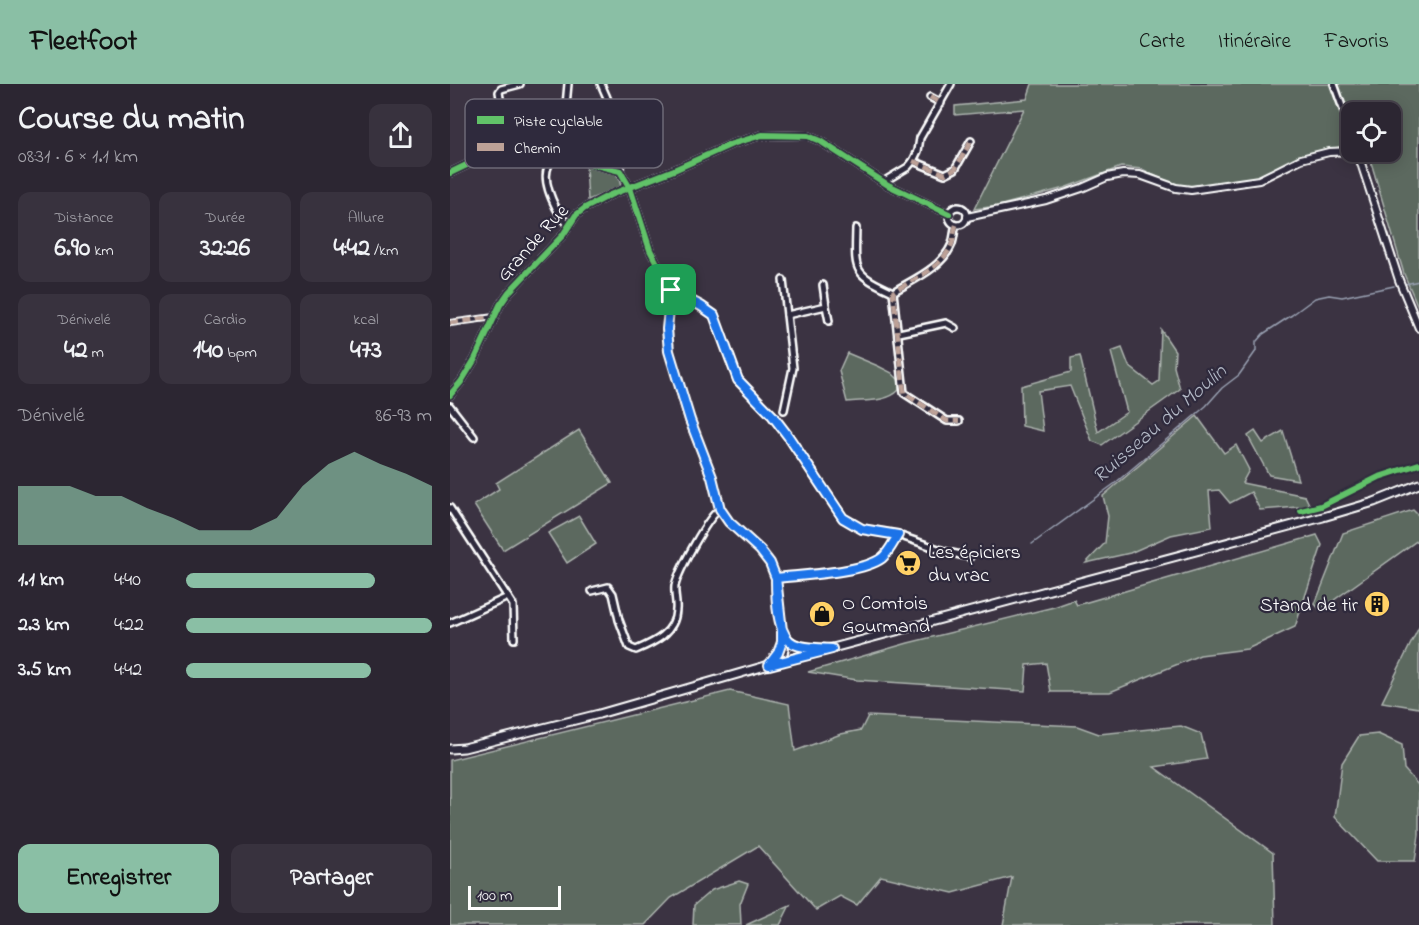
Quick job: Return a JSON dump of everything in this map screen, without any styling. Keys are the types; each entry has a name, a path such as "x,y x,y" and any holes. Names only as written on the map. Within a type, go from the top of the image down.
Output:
{"main road":[{"path":"450,750 599,714 769,665 1323,517 1374,502 1419,484"}],"street":[{"path":"500,99 501,89 520,84"},
{"path":"567,99 568,84"},
{"path":"602,84 609,99"},
{"path":"884,182 908,167 913,161 918,151 920,138 951,84"},
{"path":"1334,84 1341,103"},
{"path":"930,97 941,103"},
{"name":"Grande Rue","path":"450,395 475,359 494,317 509,292 562,235 576,215 585,208 732,144 776,133 808,136 820,141 884,182 949,214"},
{"path":"913,161 945,174 955,169 971,141"},
{"path":"967,217 1046,200 1107,177 1123,174 1140,175 1176,188 1191,190 1259,180 1301,159 1341,152"},
{"path":"1361,162 1399,280 1419,328"},
{"path":"450,173 465,167"},
{"path":"548,168 546,176 552,199 560,216 568,225"},
{"path":"608,168 620,171"},
{"path":"620,168 630,188 650,250 671,290 667,329 669,351 690,420 712,477 720,509 729,522 760,550 770,563 776,578 782,632 781,647 769,665"},
{"path":"958,207 966,211 967,217 963,224 956,225 950,220 949,214 952,209 958,207"},
{"path":"893,292 925,274 940,260 951,245 956,225"},
{"path":"855,228 855,264 862,275 870,281 893,292"},
{"path":"783,280 793,368 784,410"},
{"path":"823,285 829,321"},
{"path":"671,290 714,315 738,380 772,415 788,436 843,518 862,529 898,535 947,552 970,557"},
{"path":"893,292 904,393 947,421 959,422"},
{"path":"787,315 826,306"},
{"path":"450,323 494,317"},
{"path":"899,333 946,323 955,328"},
{"path":"450,406 474,437"},
{"path":"450,508 513,604 514,639"},
{"path":"592,591 608,587 613,594 629,647 636,650 656,642 668,632 675,619 675,587 680,574 702,531 715,512 720,509"},
{"path":"776,578 829,572 880,559 898,535"},
{"path":"450,623 508,597"},
{"path":"782,632 797,645 832,649"},
{"path":"782,632 786,645 782,662"}],"green space":[{"path":"1032,84 1419,84 1419,309 1404,274 1371,162 1401,162 1401,102 1341,102 1341,147 1305,154 1256,177 1200,186 1173,185 1142,169 1121,167 1064,188 998,206 974,209 1024,109 955,115 955,106 1027,99"},
{"path":"586,168 613,171 621,187 588,200"},
{"path":"1161,330 1175,351 1174,367 1180,389 1102,445 1092,441 1070,386 1038,391 1043,431 1022,426 1021,386 1071,372 1071,358 1080,356 1098,432 1127,412 1111,352 1122,348 1129,366 1153,385 1159,381"},
{"path":"847,353 892,373 899,380 899,390 881,399 847,402 839,371"},
{"path":"1197,416 1224,453 1236,445 1249,470 1242,483 1305,496 1310,506 1260,510 1251,492 1230,503 1219,490 1209,491 1212,527 1171,535 1130,553 1086,563 1105,543 1108,516 1103,496"},
{"path":"579,430 612,483 503,550 474,505 499,489 496,483"},
{"path":"1255,431 1263,443 1283,431 1298,480 1269,475 1248,436"},
{"path":"1413,510 1419,516 1419,539 1320,610 1315,604 1343,533"},
{"path":"579,516 596,544 567,563 548,533"},
{"path":"1317,535 1322,545 1295,627 1247,649 1200,655 1110,692 1051,692 1046,663 1027,665 1025,691 857,680 808,672 908,643 1074,600 1077,605"},
{"path":"1419,627 1419,708 1382,702"},
{"path":"730,691 789,704 795,751 841,734 861,730 868,716 1077,726 1099,734 1181,726 1201,734 1207,759 1154,767 1273,853 1275,925 1003,925 1012,877 953,893 881,876 857,905 840,896 816,910 758,846 671,898 645,925 450,925 450,760"},
{"path":"1378,734 1402,745 1404,769 1419,786 1419,835 1415,861 1377,861 1335,817 1342,763 1359,736"},
{"path":"739,881 748,884 740,904 741,925 693,925 694,905 712,890"},
{"path":"790,905 780,925 746,925"}],"waterway":[{"name":"Ruisseau du Moulin","path":"1405,284 1419,281"},
{"name":"Ruisseau du Moulin","path":"1032,544 1114,484 1206,406 1222,388 1239,375 1256,351 1256,342 1263,334 1315,298 1329,295 1342,297 1394,286"}],"marked path":[{"path":"930,97 941,103"},
{"path":"913,161 945,174 955,169 971,141"},
{"path":"956,225 952,244 942,260 927,272 893,292 904,393 947,421 959,421"},
{"path":"671,290 714,315 738,380 772,415 788,436 843,518 862,529 898,535"},
{"path":"450,323 494,317"}],"cycle path":[{"path":"450,395 475,359 500,305 509,292 563,235 576,215 610,195 732,144 762,135 808,136 820,141 888,185 949,214"},
{"path":"450,173 465,166"},
{"path":"608,168 620,171 630,188 650,250 671,290 667,329 669,351 689,420 712,478 720,509 729,522 760,550 770,563 775,578 782,642 778,653 769,665"},
{"path":"1301,511 1321,506 1379,477 1419,464"}],"place":[{"name":"Les épiciers du vrac","path":"908,563"},
{"name":"Stand de tir","path":"1377,604"},
{"name":"O Comtois Gourmand","path":"822,614"}],"route":[{"path":"671,290 667,329 669,351 690,420 712,477 720,509 729,522 760,550 770,563 776,578 776,594 782,642 778,653 769,665 832,649 805,647 786,638 782,631 776,578 829,572 880,559 898,535 862,529 843,518 788,436 772,415 738,380 714,315 671,290"}]}
